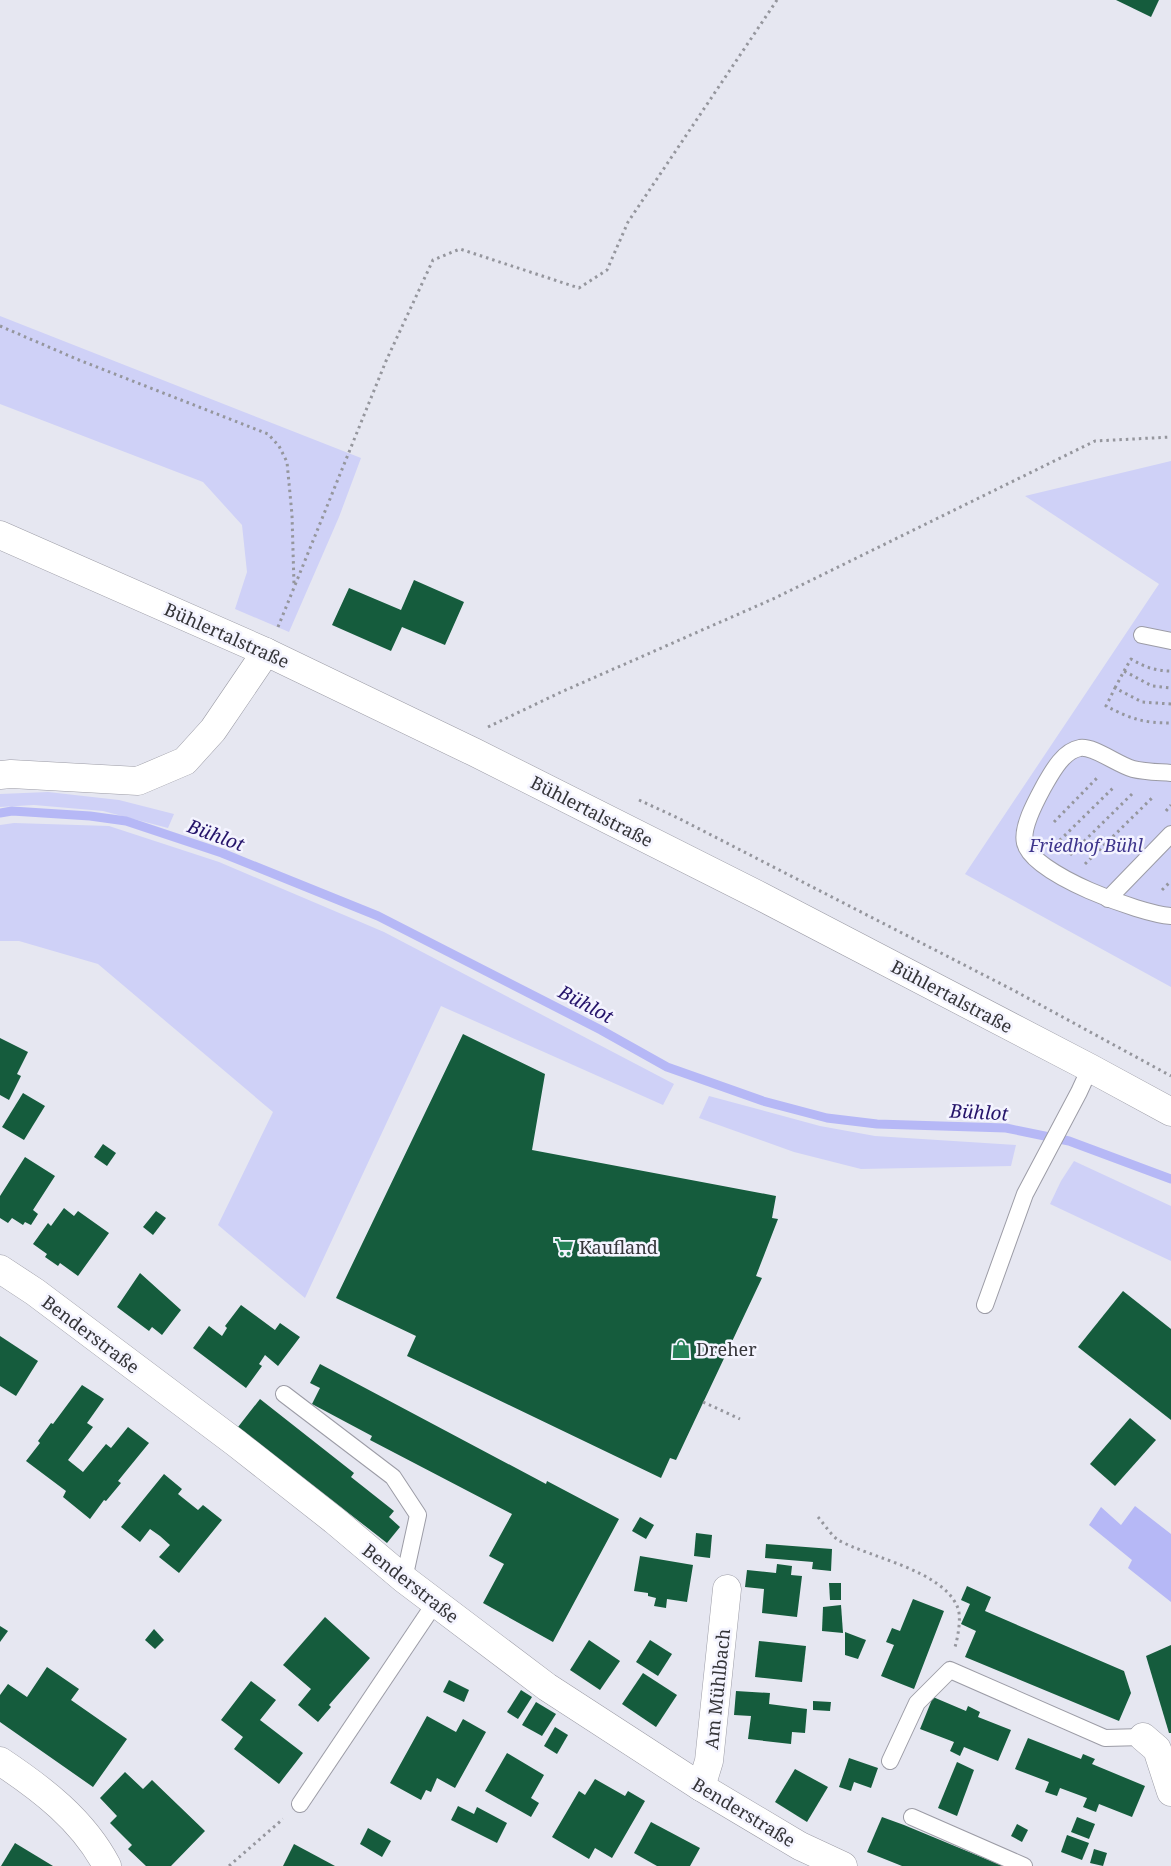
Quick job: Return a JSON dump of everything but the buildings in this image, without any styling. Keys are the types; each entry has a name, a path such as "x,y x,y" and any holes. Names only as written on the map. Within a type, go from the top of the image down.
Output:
{"street":[{"name":"Bühlertalstraße","path":"0,535 266,652 474,752 760,896 1171,1112"},
{"path":"0,775 138,781 185,761 212,730 266,652"},
{"name":"Benderstraße","path":"0,1269 35,1292 236,1444 334,1520 404,1579 547,1687 701,1787 800,1846 843,1866"},
{"name":"Am Mühlbach","path":"701,1787 709,1761 727,1589"},
{"path":"1143,1737 1157,1749 1171,1792"},
{"path":"0,1761 34,1784 65,1810 99,1850 107,1866"}],"lane":[{"path":"1142,635 1171,640"},
{"path":"1171,773 1133,768 1081,748 1070,752 1052,772 1035,803 1025,830 1024,841 1033,855 1053,872 1068,880 1108,899 1142,910 1171,916"},
{"path":"1108,899 1171,834"},
{"path":"985,1305 1022,1201 1090,1068"},
{"path":"284,1394 393,1477 418,1515 404,1579"},
{"path":"300,1804 435,1603"},
{"path":"890,1761 917,1703 950,1670 1105,1738 1143,1737"},
{"path":"912,1817 1024,1866"}],"path":[{"path":"266,652 386,361 433,260 460,249 579,288 607,270 628,222 777,0"},
{"path":"0,326 79,360 268,434 279,446 287,462 292,516 294,588"},
{"path":"474,752 486,728 559,692 774,598 1095,441 1171,437"},
{"path":"1171,671 1159,671 1142,666 1131,659 1106,706 1125,716 1148,723 1171,723"},
{"path":"1124,671 1152,686 1171,688"},
{"path":"1115,688 1142,702 1171,704"},
{"path":"1033,855 1114,761"},
{"path":"1033,855 1133,768"},
{"path":"1053,872 1154,772"},
{"path":"1068,880 1157,793"},
{"path":"703,1402 740,1419"},
{"path":"818,1517 837,1539 922,1574 949,1592 958,1607 958,1634 950,1670"},
{"path":"229,1866 300,1804"}],"green space":[{"path":"0,316 361,458 339,517 289,632 235,609 247,572 242,525 203,482 0,404"},
{"name":"Friedhof Bühl","path":"1171,461 1171,987 965,874 1159,584 1025,496"},
{"path":"48,792 119,800 174,814 168,828 103,811 34,805 0,807 0,794"},
{"path":"14,823 109,826 219,862 384,932 674,1084 663,1105 441,1006 305,1298 218,1225 273,1112 98,964 19,941 0,941 0,825"},
{"path":"709,1096 820,1126 875,1136 1016,1145 1011,1166 861,1169 794,1152 699,1118"},
{"path":"1074,1161 1171,1206 1171,1261 1050,1204 1061,1181"}],"water":[{"path":"1135,1506 1171,1534 1171,1602 1128,1568 1132,1560 1089,1525 1101,1507 1121,1525"}],"waterway":[{"name":"Bühlot","path":"0,813 12,811 90,816 126,821 222,853 378,916 601,1030 667,1067 763,1101 827,1118 877,1124 1006,1128 1069,1141 1171,1179"}],"place":[{"name":"Kaufland","path":"564,1247"},
{"name":"Dreher","path":"681,1349"}]}
